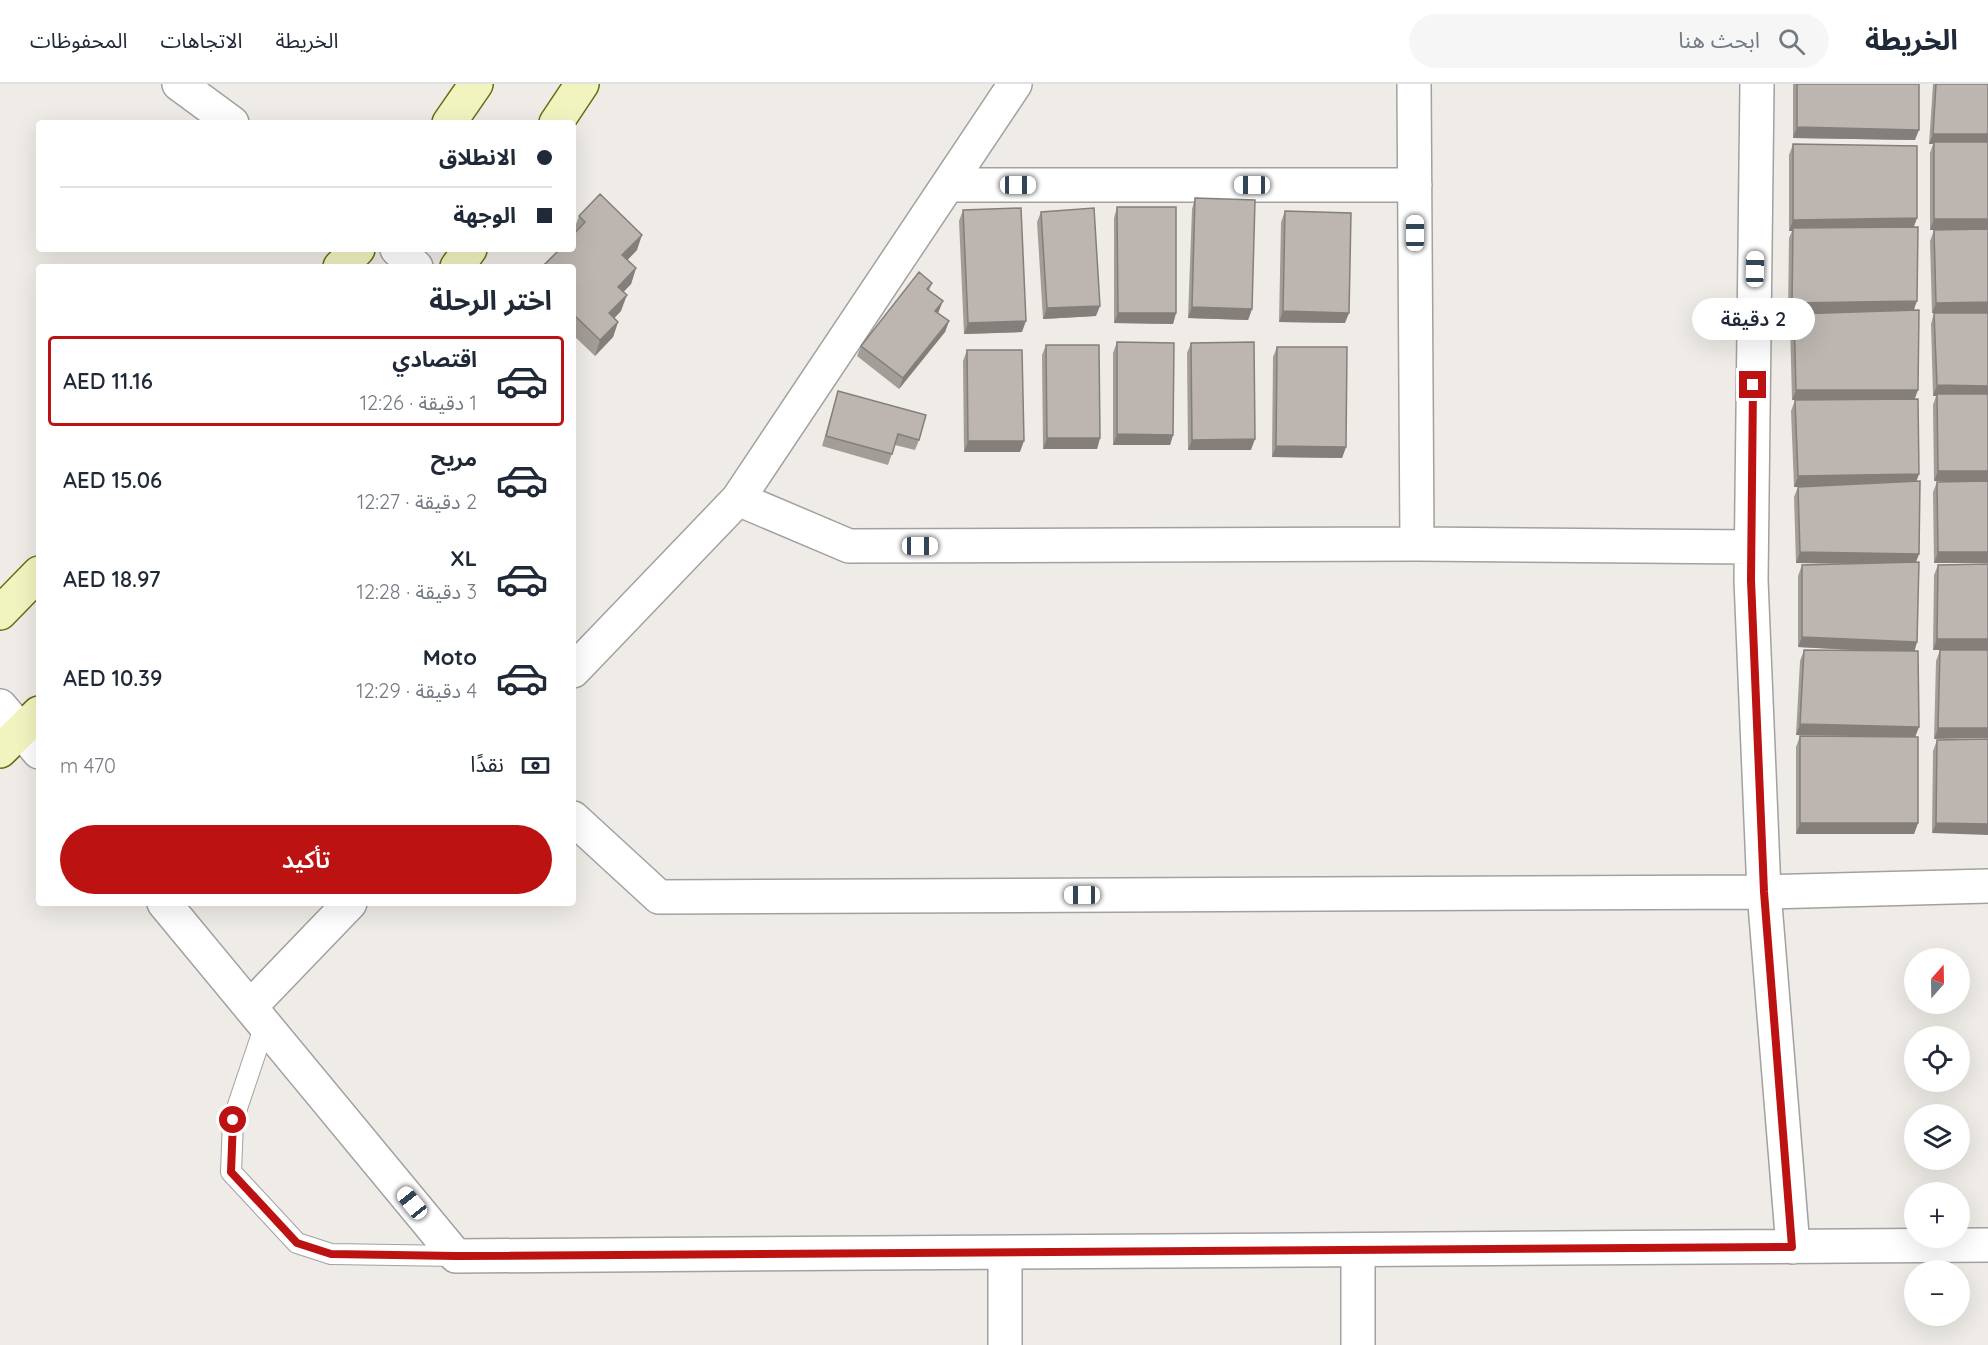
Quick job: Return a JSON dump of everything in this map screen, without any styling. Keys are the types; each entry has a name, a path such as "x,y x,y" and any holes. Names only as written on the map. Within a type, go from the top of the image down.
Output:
{"main road":[{"path":"451,120 476,84"},
{"path":"558,120 582,84"},
{"path":"343,264 355,252"},
{"path":"0,613 36,576"}],"street":[{"path":"179,84 228,120"},
{"path":"576,668 738,499 1016,84"},
{"path":"1414,84 1417,544"},
{"path":"1757,84 1751,547 1764,892 1792,1247"},
{"path":"948,185 1415,185"},
{"path":"400,252 413,264"},
{"path":"738,499 849,546 1417,544 1751,547"},
{"path":"0,706 25,737"},
{"path":"576,821 659,897 1764,892 1988,886"},
{"path":"166,906 456,1256 1988,1245"},
{"path":"257,1016 348,906"},
{"path":"1358,1250 1358,1345"},
{"path":"1005,1253 1005,1345"}],"lane":[{"path":"257,1016 233,1120 231,1172 297,1243 331,1254 456,1256"}],"building":[{"path":"1797,84 1919,84 1919,130 1797,127"},
{"path":"1936,84 1988,84 1988,134 1933,134"},
{"path":"1934,142 1988,142 1988,219 1934,219"},
{"path":"1793,144 1917,146 1917,218 1793,220"},
{"path":"600,194 642,235 622,255 636,268 618,287 627,295 609,313 618,322 600,340 576,317 576,264 545,264 557,252 576,252 576,232 585,222 579,216"},
{"path":"1195,198 1255,200 1252,309 1192,307"},
{"path":"1117,207 1176,207 1176,313 1118,313"},
{"path":"1021,208 1026,321 968,323 963,210"},
{"path":"1094,208 1100,306 1047,308 1041,212"},
{"path":"1285,211 1351,213 1349,313 1283,311"},
{"path":"1918,227 1917,301 1792,303 1793,228"},
{"path":"1988,229 1988,302 1936,303 1934,230"},
{"path":"919,272 932,283 927,289 943,301 935,311 949,321 903,378 861,346"},
{"path":"1919,310 1918,390 1796,390 1794,314"},
{"path":"1934,313 1988,313 1988,386 1937,385"},
{"path":"1117,342 1174,343 1173,435 1117,434"},
{"path":"1254,342 1255,439 1192,440 1191,343"},
{"path":"1046,345 1099,345 1100,438 1047,438"},
{"path":"1277,347 1347,347 1346,447 1276,446"},
{"path":"967,350 1022,350 1024,441 968,441"},
{"path":"838,391 926,415 919,440 898,434 892,454 826,436"},
{"path":"1937,394 1988,394 1988,471 1938,471"},
{"path":"1918,399 1919,474 1798,476 1795,400"},
{"path":"1920,481 1919,554 1800,552 1798,487"},
{"path":"1988,481 1988,552 1938,552 1937,482"},
{"path":"1919,562 1917,642 1802,637 1802,565"},
{"path":"1988,564 1988,639 1937,639 1938,565"},
{"path":"1804,650 1918,651 1919,727 1800,724"},
{"path":"1940,650 1988,650 1988,728 1938,728"},
{"path":"1800,736 1918,737 1918,823 1800,823"},
{"path":"1988,739 1988,824 1936,823 1937,740"}],"route":[{"path":"233,1120 231,1172 297,1243 331,1254 456,1256 1792,1247 1764,892 1751,580 1753,385"}]}
